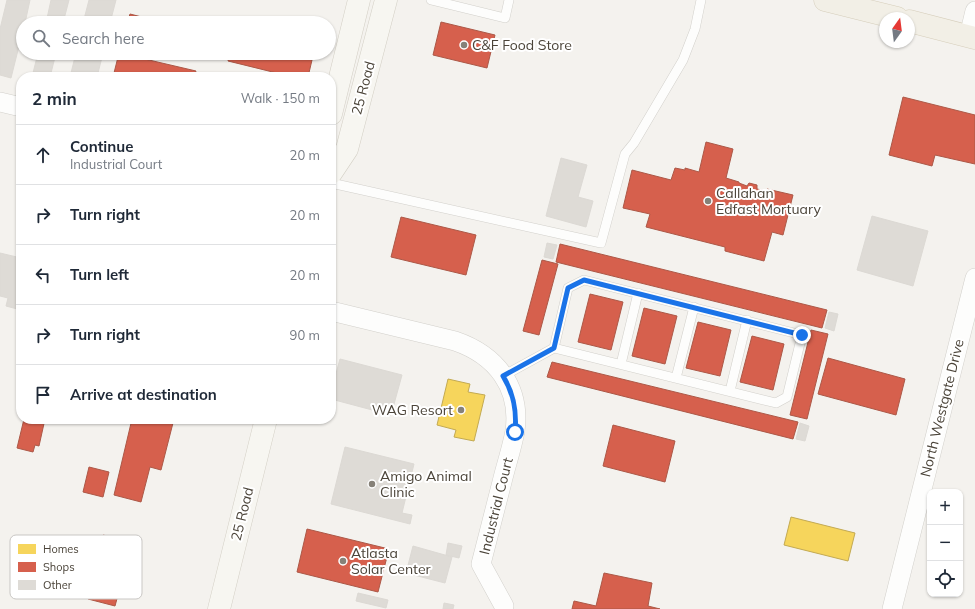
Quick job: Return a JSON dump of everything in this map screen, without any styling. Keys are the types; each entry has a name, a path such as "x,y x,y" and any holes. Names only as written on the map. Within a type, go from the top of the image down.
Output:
{"main road":[{"name":"25 Road","path":"336,94 359,0"},
{"name":"25 Road","path":"336,166 347,149 386,0"},
{"path":"825,0 879,14"},
{"path":"915,23 972,37"},
{"name":"25 Road","path":"219,609 265,424"}],"street":[{"path":"972,37 975,11"},
{"path":"0,102 16,106"},
{"name":"North Westgate Drive","path":"892,609 975,278"},
{"name":"Industrial Court","path":"336,312 468,345 491,360 503,376 514,397 516,419 515,432 481,564 504,606"}],"lane":[{"path":"431,0 505,18 509,0"},
{"path":"336,183 601,243 625,154 634,143 683,60 695,29 701,0"},
{"path":"503,376 554,348 776,403 787,397 802,335 584,280 568,288 554,348"},
{"path":"621,364 638,294"},
{"path":"676,378 694,307"},
{"path":"730,392 747,320"}],"building: Homes":[{"name":"WAG Resort","path":"448,379 470,384 468,392 485,395 474,441 454,437 456,430 437,425"},
{"path":"791,517 855,533 848,561 784,545"}],"building: Shops":[{"name":"C&F Food Store","path":"441,22 495,35 487,68 433,55"},
{"path":"117,60 149,60 196,71 196,72 114,72"},
{"path":"312,60 309,72 273,72 228,61"},
{"path":"903,97 975,115 975,164 935,155 932,166 889,155"},
{"name":"Callahan Edfast Mortuary","path":"706,142 733,149 726,178 747,186 749,183 757,185 757,189 766,191 767,189 793,195 783,235 772,232 764,261 725,251 725,247 646,227 650,214 623,208 632,170 671,180 675,168 685,170 685,168 699,172"},
{"path":"401,217 476,235 466,275 391,257"},
{"path":"560,244 827,310 822,328 556,262"},
{"path":"542,260 558,264 539,335 523,331"},
{"path":"590,294 623,302 611,350 578,342"},
{"path":"644,308 677,316 665,364 632,356"},
{"path":"698,322 731,330 720,376 686,368"},
{"path":"811,330 828,334 807,419 790,415"},
{"path":"752,336 784,344 773,390 740,382"},
{"path":"828,358 905,379 896,415 818,394"},
{"path":"552,362 798,422 793,439 547,377"},
{"path":"23,424 44,424 39,446 35,445 33,452 17,448"},
{"path":"131,424 173,424 161,470 150,467 141,502 114,495"},
{"path":"613,425 675,441 665,482 603,466"},
{"path":"89,467 109,472 103,497 83,492"},
{"name":"Atlasta Solar Center","path":"307,529 389,549 378,592 297,572"},
{"path":"604,573 652,583 648,606 660,609 572,609 574,601 596,606"},
{"path":"88,599 117,599 115,606"}],"building: Other":[{"path":"7,0 30,0 27,16 16,16 16,58 11,78 0,75 0,29"},
{"path":"51,0 69,0 65,16 48,16"},
{"path":"89,0 116,0 112,16 85,16"},
{"path":"36,60 54,60 51,72 33,72"},
{"path":"74,60 101,60 98,72 71,72"},
{"path":"561,158 587,165 578,197 593,201 586,227 546,216"},
{"path":"872,216 928,231 913,286 857,270"},
{"path":"547,243 557,245 553,259 544,257"},
{"path":"0,253 16,257 16,309 6,306 8,298 0,296"},
{"path":"829,312 838,314 834,331 825,328"},
{"path":"340,359 402,375 391,415 336,400 336,374"},
{"path":"800,423 809,426 805,441 796,439"},
{"name":"Amigo Animal Clinic","path":"345,447 414,464 402,513 412,515 410,524 331,504"},
{"path":"448,543 462,546 459,558 446,555"},
{"path":"413,546 452,557 445,583 406,573"},
{"path":"358,593 388,600 386,608 356,601"},
{"path":"444,603 454,605 453,609 443,609"}],"place":[{"name":"C&F Food Store","path":"464,45"},
{"name":"Callahan Edfast Mortuary","path":"708,201"},
{"name":"WAG Resort","path":"461,410"},
{"name":"Amigo Animal Clinic","path":"372,484"},
{"name":"Atlasta Solar Center","path":"343,561"}],"route":[{"path":"515,432 516,419 514,397 503,376 554,348 568,288 584,280 802,335"}]}
